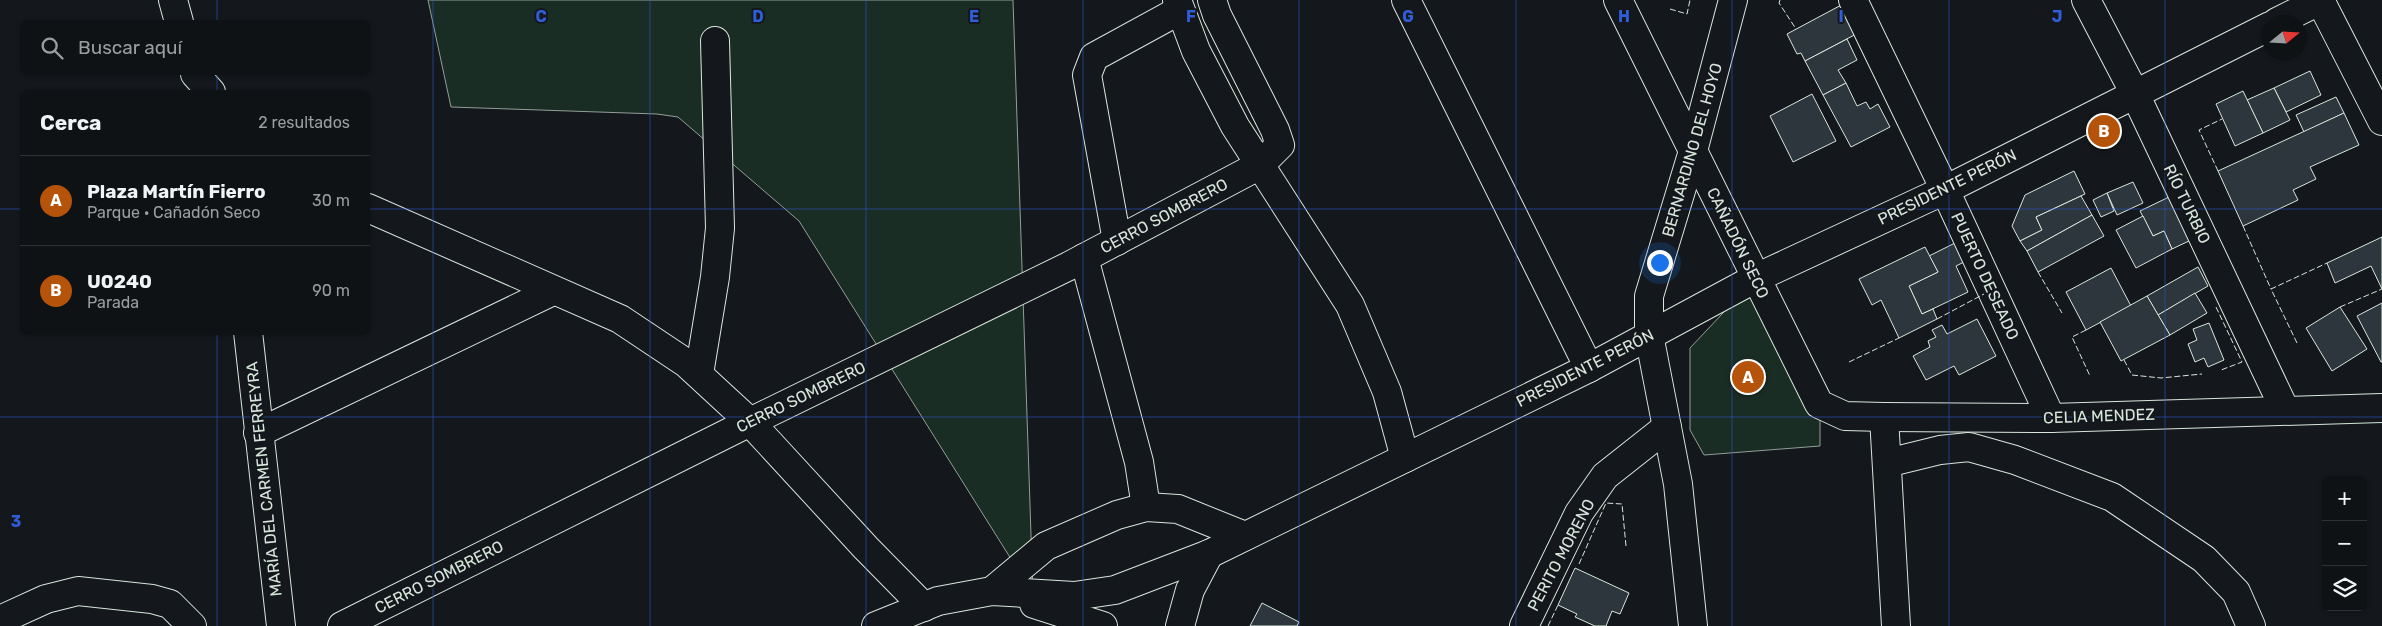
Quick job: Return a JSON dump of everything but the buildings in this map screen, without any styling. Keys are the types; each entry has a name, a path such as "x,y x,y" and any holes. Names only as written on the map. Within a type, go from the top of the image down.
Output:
{"street":[{"path":"172,0 178,20"},
{"name":"CERRO SOMBRERO","path":"342,626 1084,258 1260,166 1280,145 1278,138 1217,15 1212,0"},
{"path":"1406,0 1589,368"},
{"name":"CAÑADÓN SECO","path":"1618,0 1819,404"},
{"name":"BERNARDINO DEL HOYO","path":"1693,626 1678,484 1649,335 1649,296 1693,151 1733,0"},
{"name":"PUERTO DESEADO","path":"1853,0 1945,190 2051,418"},
{"name":"RÍO TURBIO","path":"2086,0 2134,94 2285,410"},
{"path":"2291,15 2321,0 2382,121"},
{"path":"1117,241 1087,75 1094,57 1178,5 1196,51 1235,126 1350,306 1387,392 1405,458"},
{"name":"PRESIDENTE PERÓN","path":"876,626 938,601 992,591 1074,596 1115,590 1209,554 1589,368 1756,278 1945,190 2262,30"},
{"path":"699,374 715,277 720,228 715,41"},
{"path":"370,209 553,292 620,319 686,363 750,422 866,548 924,607"},
{"path":"1084,258 1139,462 1146,507"},
{"path":"258,433 553,292"},
{"name":"MARÍA DEL CARMEN FERREYRA","path":"248,335 280,626"},
{"name":"CELIA MENDEZ","path":"1819,404 1845,416 1884,417 2051,418 2382,408"},
{"path":"1884,417 1896,626"},
{"name":"PERITO MORENO","path":"1524,626 1579,514 1605,476 1667,427"},
{"path":"1887,463 1940,450 1969,447 2016,460 2112,496 2204,559 2236,592 2252,626"},
{"path":"992,591 1046,546 1117,515 1146,507 1178,509 1245,536"},
{"path":"1180,626 1190,590 1209,554"},
{"path":"0,620 46,599 78,591 152,599 170,604 192,626"},
{"path":"992,591 1103,626"}],"green space":[{"path":"428,0 1013,0 1033,594 799,221 678,117 657,114 451,107"},
{"path":"1756,278 1820,406 1820,446 1704,455 1690,430 1690,348"}],"fence":[{"path":"1670,9 1687,14 1690,0"},
{"path":"1780,0 1779,3 1796,29"},
{"path":"2218,171 2199,130 2222,119"},
{"path":"2243,226 2271,289"},
{"path":"2297,343 2271,289 2327,263"},
{"path":"2038,272 2062,313"},
{"path":"2340,307 2382,289"},
{"path":"1937,319 1984,294"},
{"path":"2216,307 2242,362 2221,370"},
{"path":"2086,330 2072,337 2090,376"},
{"path":"1849,362 1899,338"},
{"path":"2124,360 2132,375 2161,378 2202,374"},
{"path":"1579,564 1606,503 1622,504 1626,546"},
{"path":"1548,626 1558,605"}],"place":[{"name":"U0240","path":"2104,131"},
{"name":"Plaza Martín Fierro","path":"1748,377"}]}
